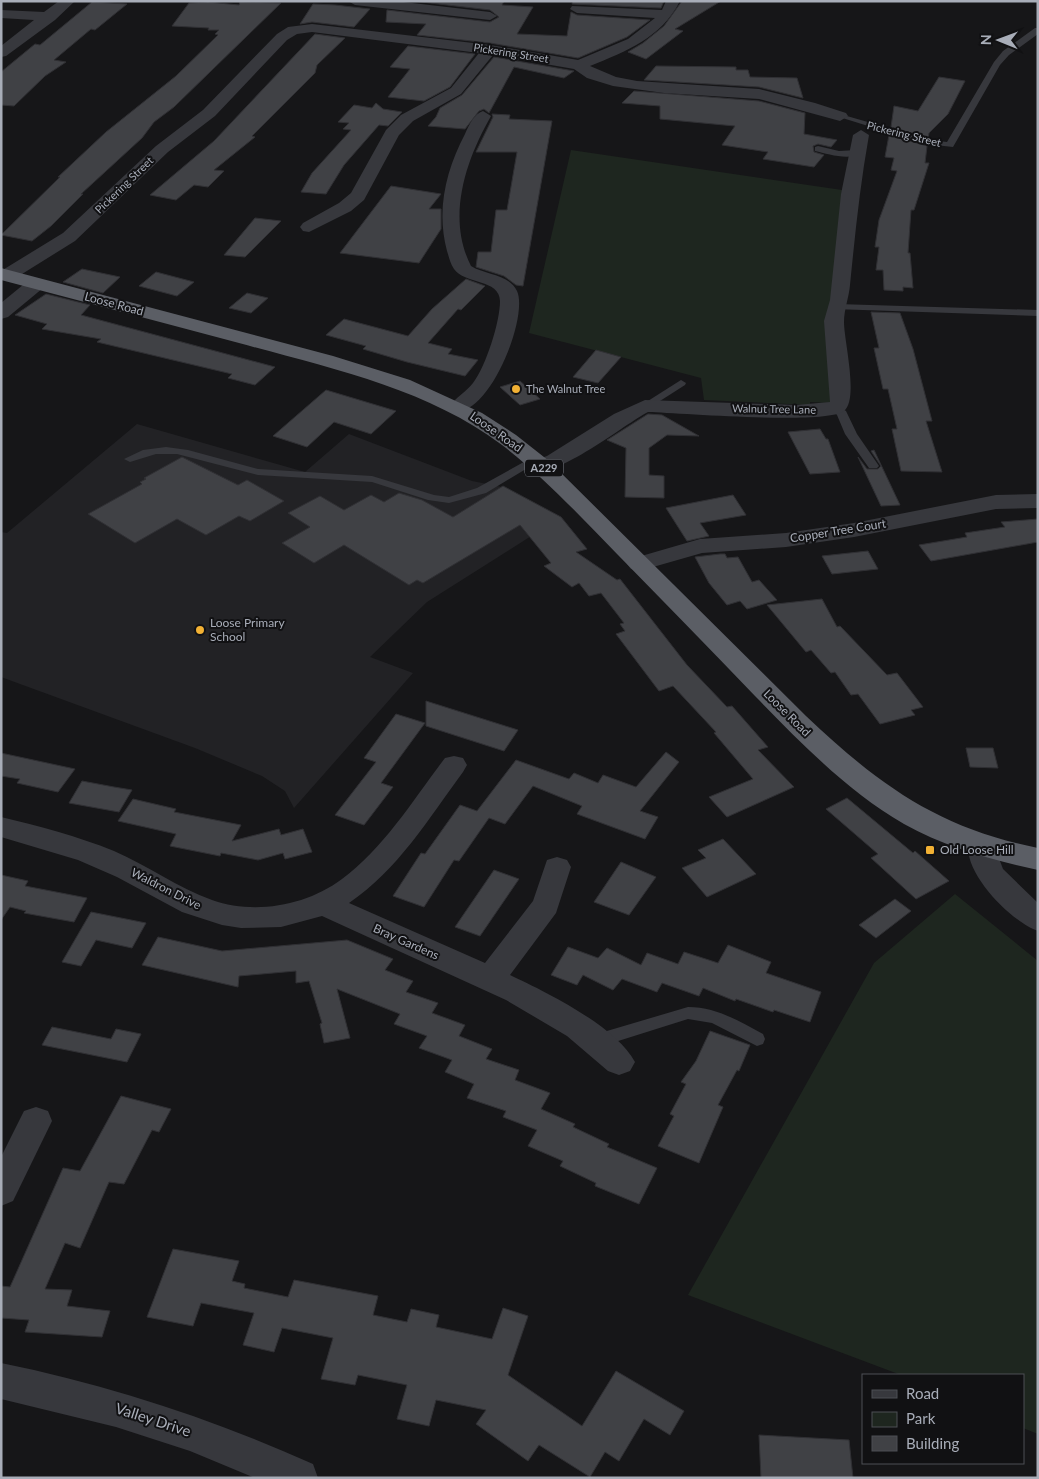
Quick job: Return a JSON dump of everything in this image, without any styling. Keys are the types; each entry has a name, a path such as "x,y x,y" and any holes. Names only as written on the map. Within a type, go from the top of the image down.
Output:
{"highway":[{"name":"Loose Road","path":"4,275 357,369 424,391 459,407 506,437 538,463 797,723 861,780 915,817 981,844"},
{"name":"A229","path":"981,844 1038,859"}],"street":[{"path":"1,53 50,17 68,1"},
{"path":"355,1 490,16"},
{"path":"578,9 674,5"},
{"path":"579,65 638,39 661,22 674,5"},
{"path":"1,14 50,17"},
{"name":"Pickering Street","path":"4,275 62,242 81,227 162,149 227,96 288,33 301,28 490,49 579,65 584,71 600,77 639,86 758,94 799,103 840,116"},
{"path":"309,227 345,207 358,196 392,132 407,118 456,91 490,49"},
{"path":"459,407 474,394 486,379 504,331 509,304 508,291 501,286 470,274 461,267 451,237 451,193 471,139 483,116"},
{"path":"836,408 840,402 834,321 859,144"},
{"path":"1,313 36,284"},
{"name":"Walnut Tree Lane","path":"538,463 555,461 621,418 645,406 796,411 831,410 836,408"},
{"name":"Copper Tree Court","path":"639,564 700,546 786,540 854,530 996,502 1038,501"},
{"name":"Waldron Drive","path":"1,827 46,838 96,855 129,869 185,900 221,914 260,918 279,916 324,904 353,886 397,839 454,765"},
{"path":"981,844 983,859 992,874 1008,893 1036,913"},
{"path":"490,979 546,905 557,867"},
{"name":"Bray Gardens","path":"324,904 401,941 490,979 579,1028 619,1062"},
{"path":"1,1191 36,1121"},
{"name":"Valley Drive","path":"1,1381 115,1408 180,1427 299,1478"}],"lane":[{"name":"Pickering Street","path":"840,116 894,133 950,145 997,64 1006,54 1038,30"},
{"path":"818,150 839,154 859,144"},
{"path":"837,307 1038,313"},
{"path":"645,406 681,383"},
{"path":"836,408 842,412 852,434 872,466"},
{"path":"130,460 151,451 181,451 214,462 256,472 370,478 404,487 440,500 468,496 538,463"},
{"path":"596,1042 688,1013 717,1016 757,1039"}],"shaded area":[{"name":"Loose Primary School","path":"137,424 305,472 349,434 472,481 507,488 558,519 427,602 370,657 413,673 294,808 285,791 262,776 195,748 1,677 1,532 7,533"}],"green space":[{"path":"571,150 842,190 830,403 810,402 810,405 704,400 701,378 529,333"},
{"path":"955,894 1038,961 1038,1434 1024,1428 1024,1374 898,1374 688,1295 874,963"}],"building":[{"path":"413,1 504,1 502,5 533,7 517,34 567,36 571,12 577,15 650,20 627,37 578,58 490,43 417,35 426,24 386,22 387,10 490,22 499,17 490,10"},
{"path":"573,1 664,1 661,8 572,4"},
{"path":"682,1 721,1 675,29 683,31 646,59 628,52 664,26"},
{"path":"92,2 127,4 95,30 91,29 54,60 66,62 45,76 14,106 1,105 1,72 35,44 40,45"},
{"path":"208,2 239,5 240,2 281,3 174,107 154,122 142,138 81,194 83,194 51,226 32,241 1,235 106,132 176,76 218,35 215,34 219,30 208,30 209,28 172,26 189,3"},
{"path":"313,4 370,9 354,27 312,22 300,24"},
{"path":"315,34 345,38 317,65 315,73 252,136 255,137 214,170 224,171 208,187 194,185 176,200 150,195 214,141"},
{"path":"408,46 475,54 450,87 424,101 388,97 410,69 390,67"},
{"path":"494,57 574,71 564,78 514,67 489,113 484,109 479,111 465,129 428,126 436,117 440,108 462,95"},
{"path":"656,66 736,67 736,70 748,70 750,77 797,78 803,98 759,87 644,80"},
{"path":"939,77 965,81 948,114 929,133 928,138 891,127 894,106 918,111"},
{"path":"634,91 759,101 805,113 804,134 837,140 831,147 818,144 813,146 814,152 824,155 814,167 763,159 768,152 722,145 735,126 660,119 660,106 622,103"},
{"path":"376,103 383,109 402,112 388,126 379,125 344,165 326,194 301,192 312,173 351,130 343,129 349,123 338,122 354,105 372,108"},
{"path":"492,114 510,115 509,119 552,121 523,286 516,285 504,276 476,267 478,252 491,252 496,210 507,210 517,152 476,152 493,117"},
{"path":"889,135 927,146 925,163 929,163 914,210 911,210 908,253 910,253 913,288 903,287 903,291 884,290 883,270 876,270 879,247 875,247 879,220 897,171 891,170 894,158 885,157"},
{"path":"391,186 441,194 429,209 441,209 441,229 419,263 340,253"},
{"path":"255,218 281,221 245,257 224,255"},
{"path":"82,269 120,277 103,293 63,282"},
{"path":"156,272 194,282 177,296 139,286"},
{"path":"466,279 485,286 461,310 458,309 428,343 452,349 448,354 478,360 465,376 407,362 363,349 366,346 326,335 344,319 408,336 432,309"},
{"path":"247,293 268,298 251,313 229,308"},
{"path":"46,294 90,305 81,315 275,367 255,385 228,378 232,374 97,342 101,339 42,329 47,324 15,315"},
{"path":"871,312 900,313 913,349 932,421 926,421 942,472 901,471 892,429 897,429 888,389 883,389 874,348 879,348"},
{"path":"596,350 621,357 598,383 573,377"},
{"path":"520,381 540,399 520,405 500,387"},
{"path":"326,390 396,411 371,434 334,422 307,447 273,436"},
{"path":"648,414 662,415 699,436 667,435 649,448 649,475 664,476 664,498 625,497 626,448 607,440"},
{"path":"820,429 826,439 828,439 840,472 810,474 788,432"},
{"path":"874,450 900,505 881,506 858,457 867,469 878,469 881,466 871,451"},
{"path":"182,457 238,485 247,480 284,501 250,521 239,516 206,535 177,519 135,543 88,514 142,484 140,482 146,479 144,478"},
{"path":"503,486 561,517 587,549 576,552 617,580 620,579 687,665 727,707 732,706 768,747 758,750 794,787 727,817 709,797 753,779 714,733 716,732 673,686 659,691 616,634 625,631 620,624 624,623 601,593 589,596 579,583 572,587 544,566 551,563 520,525 423,583 417,580 409,585 344,545 314,563 282,543 310,527 288,513 320,496 344,510 371,495 384,502 399,493 422,500 453,517"},
{"path":"733,495 746,515 700,523 709,536 687,541 666,508"},
{"path":"1038,519 1038,542 931,561 919,545 967,537 965,533 1005,527 1001,522"},
{"path":"868,551 878,569 832,574 822,556"},
{"path":"725,554 727,558 738,557 752,582 759,580 777,600 747,609 740,601 727,605 709,583 695,557"},
{"path":"822,599 837,627 840,626 887,675 897,673 923,707 911,710 915,715 880,724 858,694 851,695 835,672 831,673 811,650 806,652 767,605"},
{"path":"426,701 518,730 504,751 426,726"},
{"path":"396,714 425,723 381,783 393,787 364,825 335,815 376,762 364,758"},
{"path":"966,748 993,748 998,768 970,767"},
{"path":"666,752 679,762 640,811 658,817 645,839 577,814 582,806 533,786 505,824 489,818 459,861 454,860 424,907 393,896 421,853 425,854 460,805 477,811 516,760 569,779 574,773 598,783 603,775 636,787"},
{"path":"1,753 75,769 58,792 17,783 20,779 1,776"},
{"path":"82,781 132,790 119,812 69,803"},
{"path":"847,798 913,853 915,851 949,881 916,899 871,858 878,854 826,809"},
{"path":"133,799 176,809 174,812 241,825 232,841 279,829 281,835 303,829 312,852 285,859 283,853 258,860 221,853 220,856 170,846 176,834 118,821"},
{"path":"723,839 756,874 707,897 682,868 706,858 698,850"},
{"path":"621,862 656,877 629,915 594,902"},
{"path":"494,870 519,879 480,936 455,927"},
{"path":"1,875 28,881 25,886 87,898 74,922 24,913 26,911 10,907 1,920"},
{"path":"895,899 911,911 876,938 859,925"},
{"path":"91,912 146,923 132,948 96,940 81,966 62,962"},
{"path":"158,937 222,951 347,940 393,959 385,970 413,981 406,992 438,1003 432,1013 465,1025 459,1036 492,1049 486,1059 519,1070 515,1080 550,1093 541,1109 575,1124 573,1127 609,1144 607,1147 657,1168 639,1204 595,1186 596,1183 560,1166 563,1161 528,1146 537,1130 503,1117 506,1111 467,1098 474,1084 445,1072 452,1060 419,1048 427,1036 394,1024 400,1014 337,989 350,1038 324,1043 320,1024 322,1023 309,981 296,983 296,971 239,976 238,987 142,965"},
{"path":"728,945 771,962 766,973 821,992 810,1022 736,999 735,1001 703,988 699,996 662,983 657,992 622,979 613,990 583,975 577,985 551,975 568,947 598,958 607,948 641,965 647,953 678,964 684,952 718,963"},
{"path":"52,1027 111,1039 116,1029 141,1034 127,1062 42,1045"},
{"path":"710,1031 750,1045 739,1071 737,1070 718,1105 723,1107 699,1163 658,1146 674,1116 670,1114 686,1084 681,1082 696,1061"},
{"path":"121,1096 171,1109 159,1132 152,1130 124,1184 109,1182 80,1248 65,1243 45,1289 72,1290 67,1306 110,1311 102,1337 25,1332 29,1320 1,1318 1,1286 10,1287 63,1168 80,1171"},
{"path":"173,1249 239,1261 232,1281 245,1284 244,1288 288,1297 294,1280 378,1296 373,1315 407,1322 411,1309 439,1315 436,1327 492,1339 503,1308 528,1316 508,1375 582,1426 616,1371 684,1411 670,1435 644,1419 619,1461 605,1452 590,1477 539,1445 528,1461 476,1424 486,1410 436,1400 429,1426 397,1419 407,1385 358,1375 355,1385 321,1379 333,1338 282,1328 274,1352 243,1345 254,1313 201,1303 193,1326 147,1317"},
{"path":"759,1435 849,1440 853,1478 761,1478"}],"place":[{"name":"The Walnut Tree","path":"516,389"},
{"name":"Loose Primary School","path":"200,630"},
{"name":"Old Loose Hill","path":"930,850"}]}
